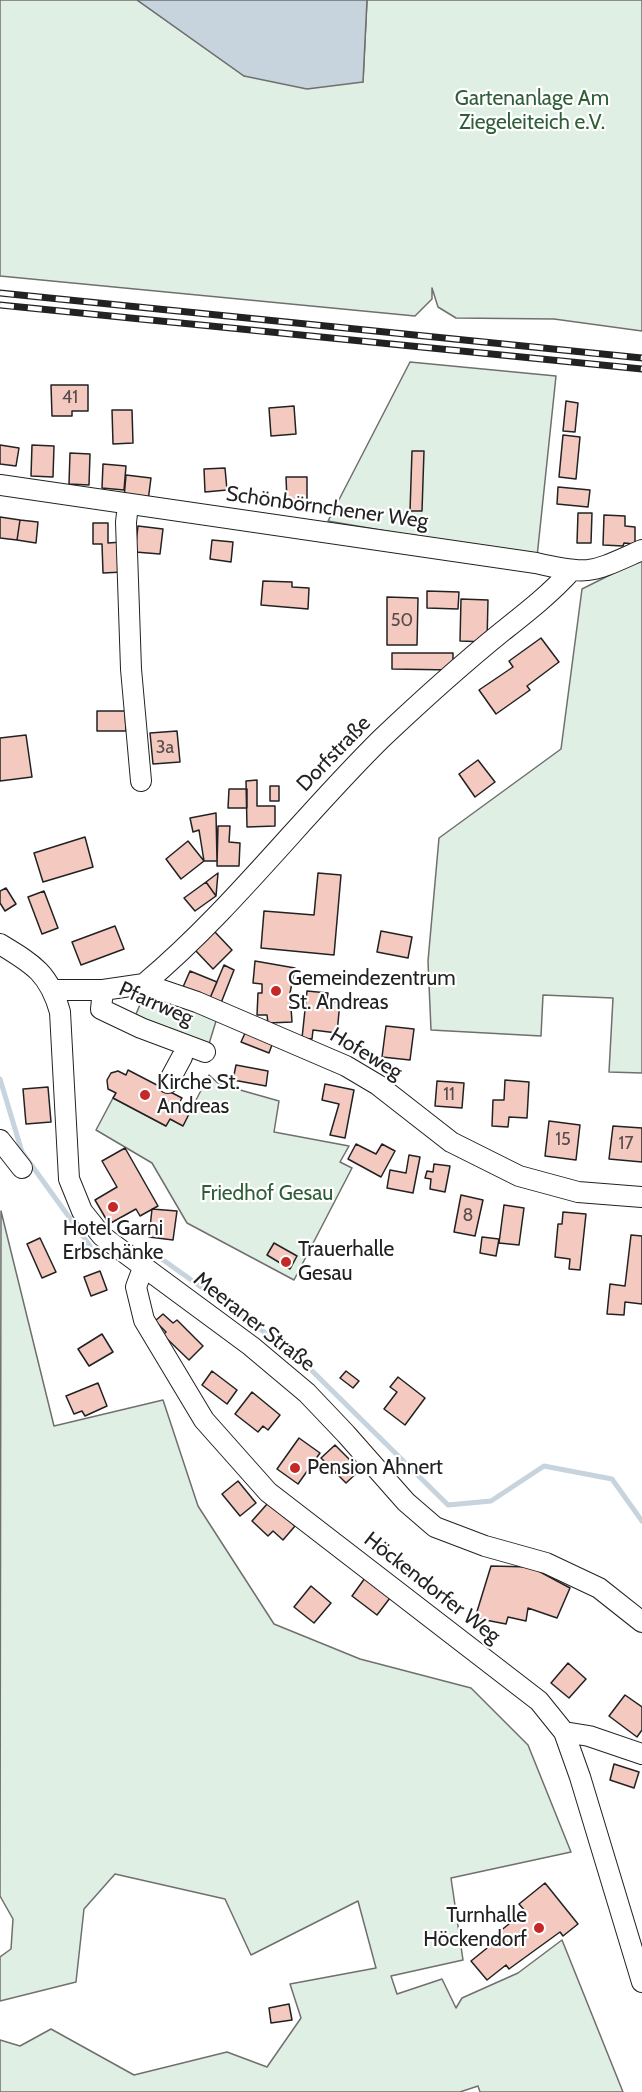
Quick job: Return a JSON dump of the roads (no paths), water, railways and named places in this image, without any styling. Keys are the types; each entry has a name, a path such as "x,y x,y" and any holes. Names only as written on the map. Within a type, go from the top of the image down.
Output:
{"street":[{"name":"Schönbörnchener Weg","path":"0,485 536,563 571,572 595,571 642,550"},
{"path":"128,505 126,522 131,669 141,782"},
{"name":"Dorfstraße","path":"144,984 200,931 332,787 396,724 502,632 547,597 571,572"},
{"name":"Meeraner Straße","path":"0,944 36,966 54,990 60,1012 69,1179 82,1211 102,1236 251,1346 307,1393 406,1502 435,1527 485,1546 546,1563 599,1588 642,1622"},
{"name":"Hofeweg","path":"54,990 103,990 144,984 251,1023 346,1065 378,1085 451,1142 519,1176 578,1192 642,1197"},
{"name":"Pfarrweg","path":"103,990 101,1009 141,1028 205,1052"},
{"path":"168,1083 182,1057"},
{"path":"0,1143 22,1168"},
{"name":"Höckendorfer Weg","path":"143,1268 136,1287 144,1320 204,1420 268,1492 539,1701 564,1732 580,1777 642,1982"},
{"path":"564,1732 588,1736 642,1754"}],"waterway":[{"path":"0,1079 22,1152 90,1246"},
{"path":"145,1247 295,1354 448,1505 491,1501 544,1466 612,1479 642,1521"}],"railway":[{"path":"0,293 642,358"},
{"path":"0,305 642,369"}],"place":[{"name":"Gemeindezentrum St. Andreas","path":"276,991"},
{"name":"Kirche St. Andreas","path":"145,1095"},
{"name":"Hotel Garni Erbschänke","path":"113,1207"},
{"name":"Trauerhalle Gesau","path":"286,1262"},
{"name":"Pension Ahnert","path":"295,1468"},
{"name":"Turnhalle Höckendorf","path":"539,1928"}],"park label":[{"name":"Gartenanlage Am Ziegeleiteich e.V.","path":"532,111"},
{"name":"Friedhof Gesau","path":"267,1194"}]}
